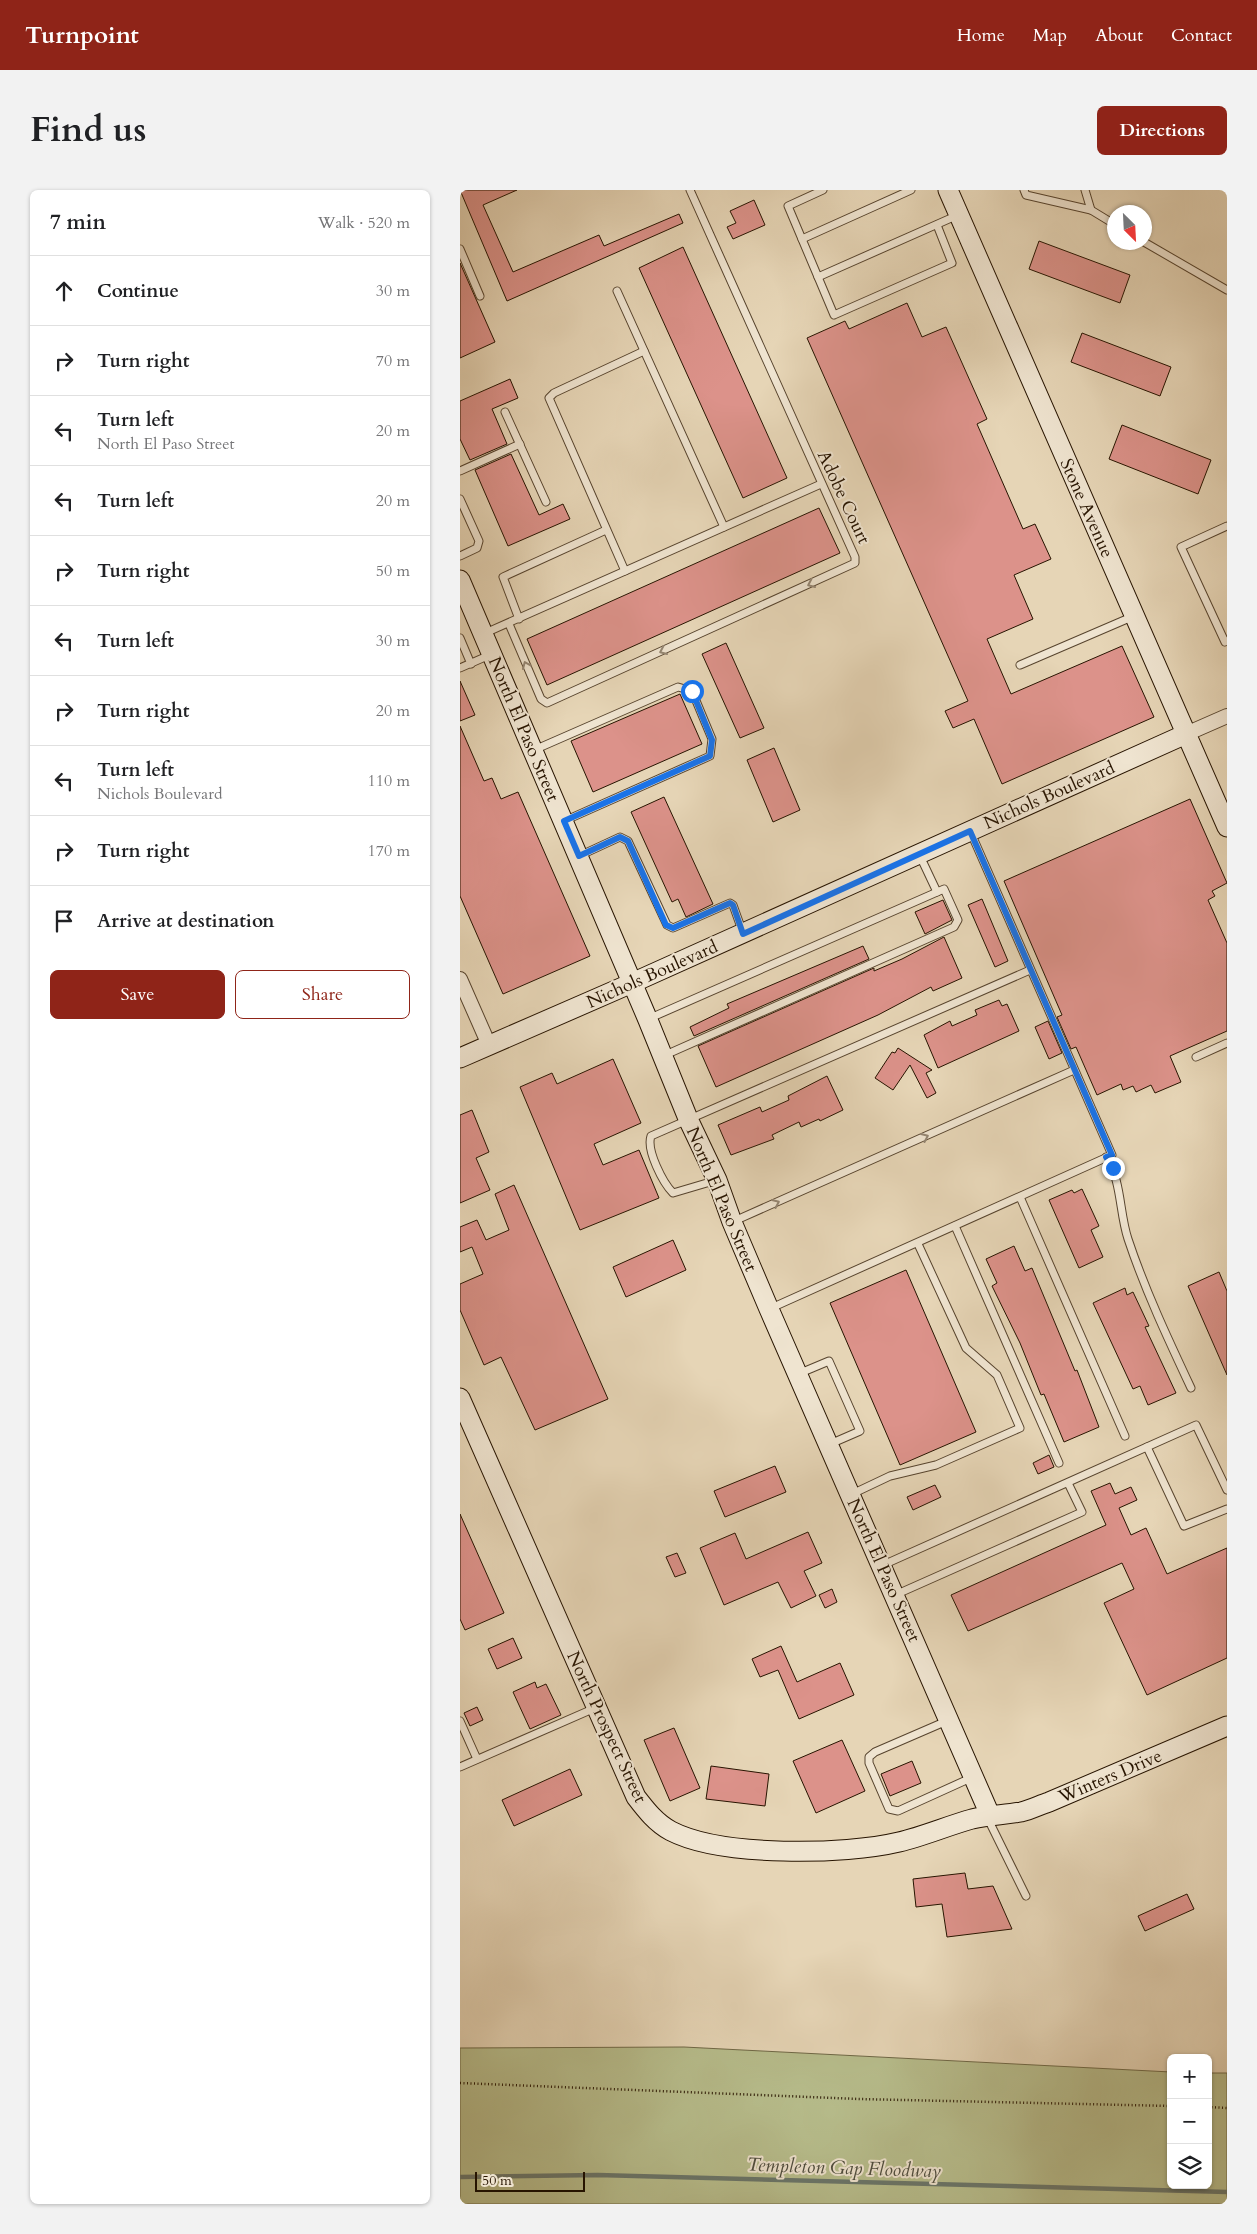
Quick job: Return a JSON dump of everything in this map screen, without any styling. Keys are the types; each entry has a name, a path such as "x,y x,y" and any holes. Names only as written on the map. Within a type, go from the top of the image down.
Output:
{"street":[{"name":"Stone Avenue","path":"948,190 1227,826"},
{"name":"North El Paso Street","path":"460,580 579,856 688,1121 717,1180 732,1222 769,1310 883,1565 973,1776 988,1816"},
{"name":"Nichols Boulevard","path":"460,1058 743,934 1227,716"},
{"path":"460,979 489,1045"},
{"name":"North Prospect Street","path":"460,1398 636,1797 659,1824 690,1838 751,1848 820,1852 854,1850 899,1842 988,1816"},
{"name":"Winters Drive","path":"988,1816 1021,1812 1049,1802 1226,1730"}],"lane":[{"name":"Adobe Court","path":"509,624 541,699 547,703 855,563 855,556 690,190"},
{"path":"823,190 788,206 834,316 952,263 937,225"},
{"path":"802,239 910,190"},
{"path":"1024,190 1026,195 1091,210 1107,220"},
{"path":"1085,190 1091,210"},
{"path":"818,278 959,214"},
{"path":"1152,247 1227,290"},
{"path":"460,249 480,296"},
{"path":"617,291 724,527"},
{"path":"625,571 549,398 554,393 644,351"},
{"path":"505,412 546,502"},
{"path":"460,471 520,444"},
{"path":"483,634 821,484"},
{"path":"460,499 479,541 477,548 460,556"},
{"path":"1227,526 1181,547 1225,642 1227,641"},
{"path":"519,619 503,577 606,530"},
{"path":"1020,665 1135,616"},
{"path":"460,638 471,664"},
{"path":"460,668 492,654"},
{"path":"534,750 678,687 692,691 712,740 710,756 564,821"},
{"path":"769,1310 1112,1155 970,831"},
{"path":"579,856 620,837 628,841 666,925 673,928 730,903 733,905 743,934"},
{"path":"919,854 937,892"},
{"path":"648,1020 944,889 958,920 954,927 662,1056"},
{"path":"717,1180 674,1193 666,1185 648,1144 650,1136 669,1126 688,1121 1030,970"},
{"path":"1196,1057 1227,1043"},
{"path":"732,1222 1074,1070"},
{"path":"1106,1157 1113,1168 1127,1236 1147,1291 1191,1388"},
{"path":"1020,1196 1125,1436"},
{"path":"956,1226 1059,1464"},
{"path":"851,1494 890,1476 936,1465 1020,1428 997,1375 966,1348 918,1244"},
{"path":"798,1375 829,1361 860,1431 830,1444"},
{"path":"883,1565 1196,1425 1227,1490"},
{"path":"1147,1447 1184,1526 1227,1509"},
{"path":"895,1595 1082,1512 1068,1483"},
{"path":"460,1767 596,1707"},
{"path":"949,1720 875,1752 869,1757 868,1763 889,1808 893,1811 898,1811 973,1776"},
{"path":"460,1721 477,1759"},
{"path":"988,1816 1026,1896"}],"path":[{"path":"460,2083 859,2099 1167,2106"},
{"path":"1212,2107 1227,2108"}],"green space":[{"path":"684,2047 1167,2072 1167,2189 1212,2189 1212,2073 1227,2073 1227,2204 460,2204 460,2048"}],"building":[{"path":"460,190 517,190 483,205 513,272 599,235 604,246 679,214 683,223 507,301"},
{"path":"754,200 765,225 733,239 727,227 736,223 730,211"},
{"path":"1039,241 1130,275 1120,303 1029,269"},
{"path":"683,247 787,478 743,498 639,268"},
{"path":"460,263 495,342 460,358"},
{"path":"907,303 922,337 946,327 987,419 977,424 1023,529 1035,524 1051,559 1014,575 1033,619 987,639 1011,694 1122,646 1154,717 1002,784 974,719 953,728 945,711 968,701 807,338 845,321 849,329"},
{"path":"1082,333 1171,367 1160,396 1071,362"},
{"path":"510,379 518,398 492,409 507,444 470,460 460,439 460,401"},
{"path":"1122,425 1211,460 1198,494 1109,459"},
{"path":"511,454 539,515 563,504 570,519 508,546 475,470"},
{"path":"819,508 840,553 547,685 527,639"},
{"path":"726,643 764,728 740,738 702,654"},
{"path":"460,681 475,715 460,721"},
{"path":"680,694 702,744 593,792 571,741"},
{"path":"460,726 484,781 492,778 501,799 518,792 590,956 503,994 460,896"},
{"path":"774,748 800,810 773,822 747,760"},
{"path":"664,797 713,904 686,917 678,899 672,902 631,812"},
{"path":"1190,799 1227,883 1212,891 1215,896 1208,900 1227,943 1227,1031 1170,1056 1181,1082 1155,1093 1151,1085 1136,1092 1133,1086 1123,1090 1121,1084 1097,1095 1076,1047 1071,1049 1057,1017 1062,1015 1004,881"},
{"path":"982,899 1008,961 995,967 968,905"},
{"path":"943,900 952,920 925,934 915,912"},
{"path":"944,937 962,978 933,991 931,987 878,1015 716,1087 698,1046 874,968 874,971 902,959"},
{"path":"863,946 869,959 694,1036 690,1027 729,1008 727,1004"},
{"path":"999,1000 1002,1006 1007,1004 1019,1031 938,1068 924,1035 950,1021 952,1026 977,1015 975,1010"},
{"path":"1048,1021 1062,1053 1049,1059 1035,1027"},
{"path":"898,1048 932,1070 926,1073 936,1093 927,1098 910,1065 893,1090 875,1078 892,1052 895,1053"},
{"path":"613,1059 641,1123 594,1144 603,1165 639,1150 659,1198 580,1230 520,1087 552,1073 557,1084"},
{"path":"827,1076 843,1110 820,1121 819,1119 801,1127 799,1122 772,1135 774,1139 731,1155 718,1125 760,1107 762,1112 789,1100 788,1096"},
{"path":"472,1110 489,1152 476,1158 490,1190 460,1203 460,1115"},
{"path":"514,1185 608,1399 535,1430 501,1357 484,1365 460,1310 460,1284 483,1274 472,1247 460,1252 460,1227 477,1220 486,1240 509,1230 495,1194"},
{"path":"1082,1189 1099,1226 1091,1230 1103,1257 1079,1268 1049,1200 1072,1190 1074,1193"},
{"path":"673,1240 686,1270 626,1297 613,1267"},
{"path":"1014,1246 1025,1271 1032,1268 1075,1371 1077,1370 1099,1427 1064,1442 1044,1394 1041,1395 1020,1343 992,1286 997,1283 986,1259"},
{"path":"906,1270 976,1432 900,1465 830,1303"},
{"path":"1219,1272 1227,1291 1227,1375 1188,1286"},
{"path":"1125,1288 1127,1295 1133,1292 1149,1326 1145,1327 1176,1393 1148,1405 1140,1386 1133,1389 1093,1303"},
{"path":"1049,1455 1054,1467 1038,1474 1033,1463"},
{"path":"775,1466 786,1492 725,1517 714,1491"},
{"path":"1110,1483 1115,1494 1131,1487 1137,1500 1119,1508 1131,1535 1146,1528 1167,1574 1227,1548 1227,1658 1147,1695 1104,1603 1134,1589 1122,1563 968,1631 951,1595 1106,1525 1091,1491"},
{"path":"935,1485 941,1497 913,1510 907,1497"},
{"path":"460,1514 504,1613 465,1630 460,1619"},
{"path":"808,1532 822,1563 804,1571 816,1596 791,1608 778,1582 724,1605 700,1548 735,1533 746,1559"},
{"path":"677,1553 686,1573 675,1577 666,1557"},
{"path":"832,1589 837,1602 825,1608 819,1595"},
{"path":"513,1638 522,1658 497,1669 488,1649"},
{"path":"781,1646 797,1682 840,1663 854,1695 799,1719 778,1670 760,1677 752,1659"},
{"path":"535,1682 537,1688 546,1684 561,1715 530,1729 513,1692"},
{"path":"477,1707 483,1720 470,1726 464,1713"},
{"path":"674,1728 700,1788 670,1801 644,1740"},
{"path":"842,1740 865,1791 816,1813 793,1761"},
{"path":"912,1761 921,1783 890,1796 881,1774"},
{"path":"711,1766 769,1774 765,1806 706,1799"},
{"path":"570,1769 582,1795 514,1826 502,1800"},
{"path":"965,1873 968,1889 993,1886 1012,1929 947,1937 942,1904 916,1907 913,1879"},
{"path":"1187,1894 1194,1909 1145,1931 1138,1916"}],"waterway":[{"name":"Templeton Gap Floodway","path":"460,2177 598,2175 1227,2192"}],"route":[{"path":"692,691 712,740 710,756 564,821 579,856 620,837 628,841 666,925 673,928 730,903 733,905 743,934 970,831 1112,1155 1106,1157 1113,1168"}]}
